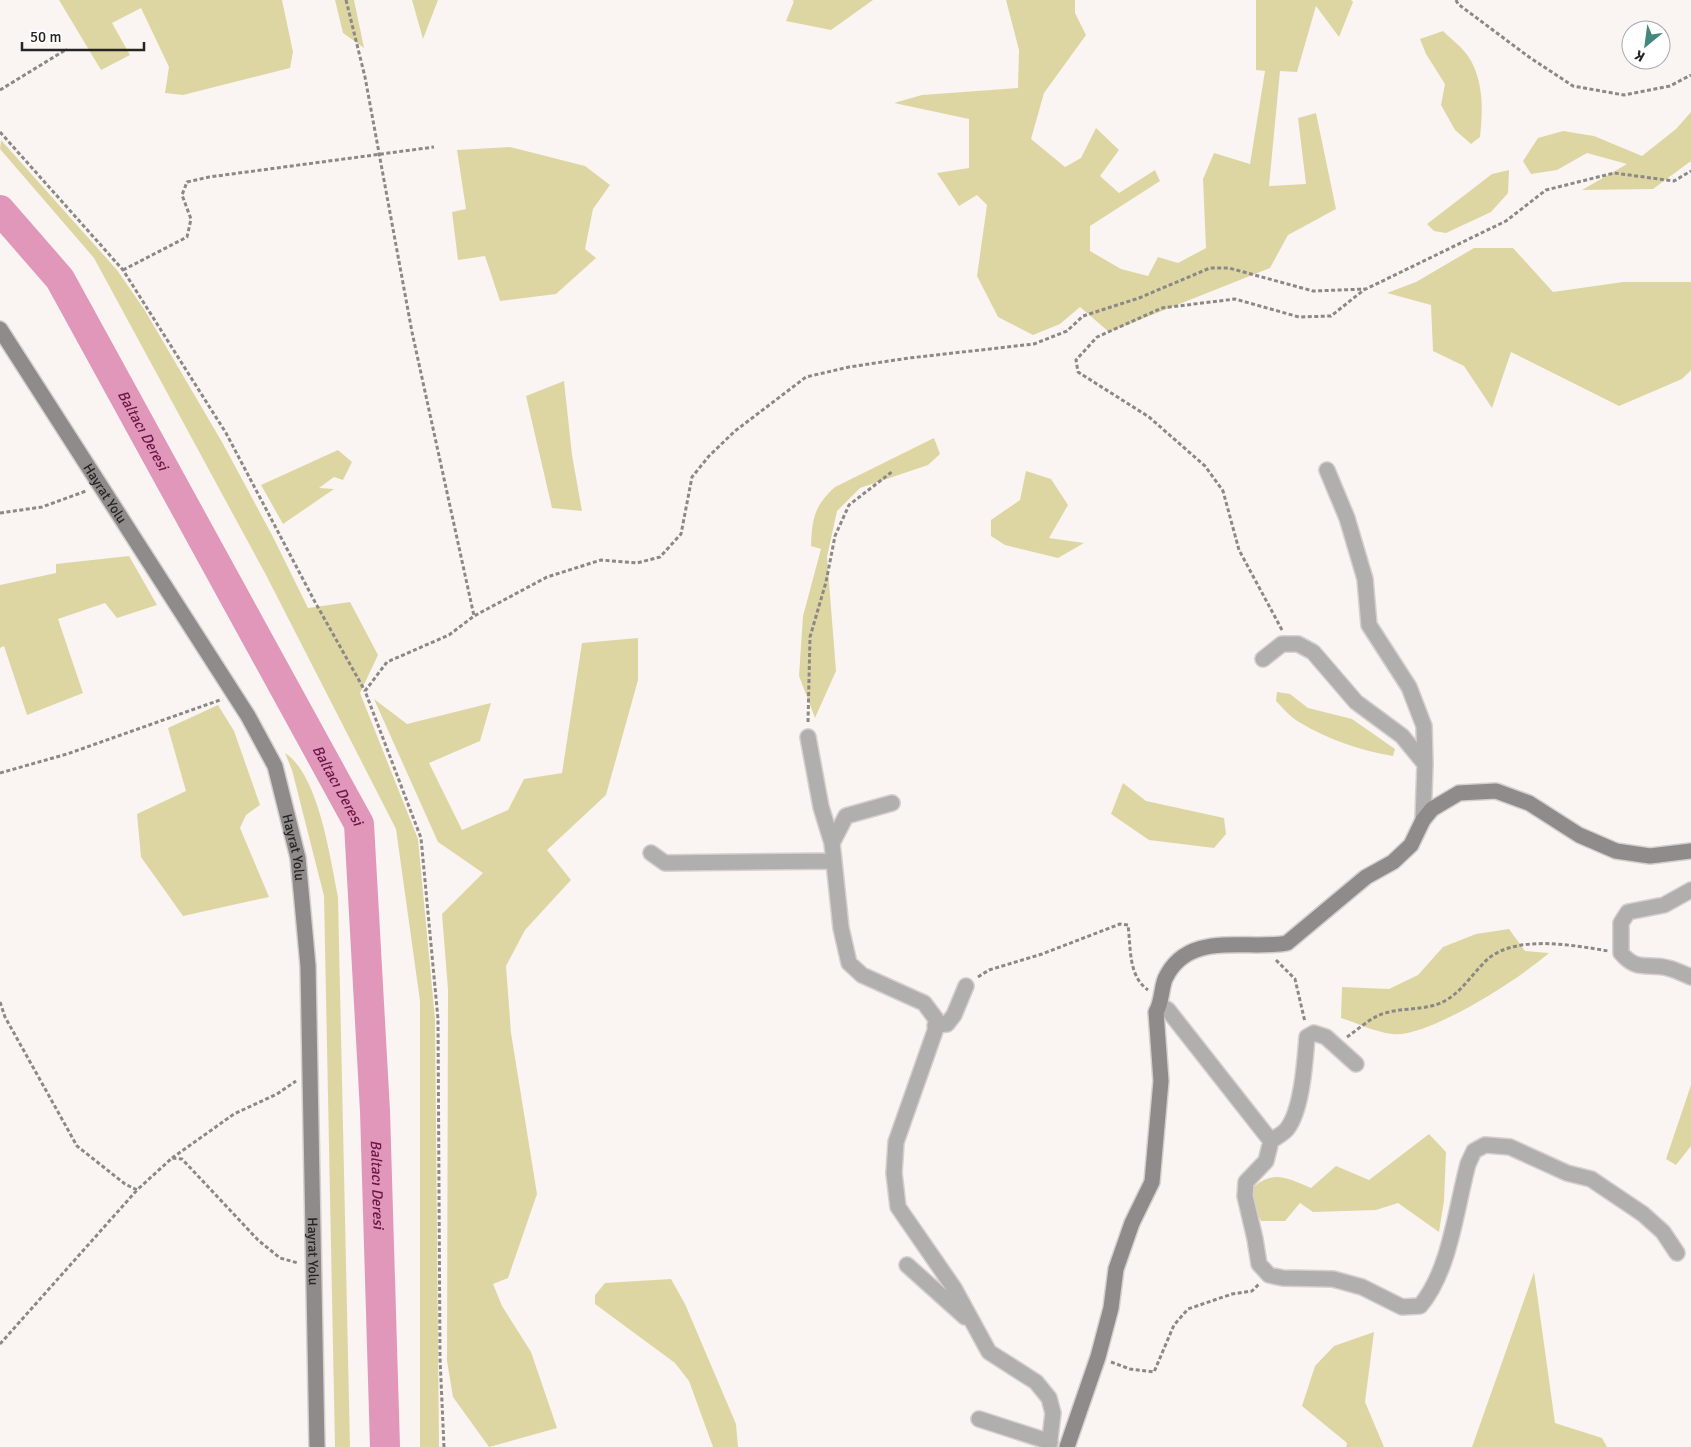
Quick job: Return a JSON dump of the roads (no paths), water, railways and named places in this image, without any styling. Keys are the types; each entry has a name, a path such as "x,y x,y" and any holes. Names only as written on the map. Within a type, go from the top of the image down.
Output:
{"main road":[{"name":"Hayrat Yolu","path":"0,329 235,695 275,766 298,858 308,966 317,1447"},
{"path":"1067,1447 1098,1358 1111,1308 1116,1268 1132,1223 1152,1182 1161,1081 1156,1012 1165,980 1172,969 1196,950 1214,945 1232,943 1272,946 1287,943 1366,877 1393,862 1411,845 1423,820 1432,809 1459,793 1496,791 1528,803 1579,835 1616,851 1650,856 1691,851"}],"street":[{"path":"1327,470 1347,518 1364,579 1369,625 1409,688 1424,726 1423,820"},
{"path":"1263,659 1271,650 1282,644 1298,644 1313,652 1356,702 1402,736 1425,764"},
{"path":"808,737 821,807 832,843 841,928 849,963 862,976 924,1003 936,1019 896,1142 894,1173 898,1207 954,1288 989,1352 1036,1382 1049,1398 1054,1413 1049,1445 980,1419"},
{"path":"832,843 846,816 892,803"},
{"path":"652,853 664,863 834,861"},
{"path":"1691,890 1664,905 1628,912 1621,923 1621,953 1628,962 1641,967 1667,967 1691,977"},
{"path":"935,1025 947,1024 954,1015 966,986"},
{"path":"1160,1002 1271,1140"},
{"path":"1356,1064 1326,1037 1314,1033 1307,1037 1303,1078 1293,1118 1286,1130 1271,1140 1266,1161 1246,1182 1244,1196 1255,1239 1258,1264 1269,1275 1282,1278 1333,1279 1362,1287 1402,1307 1420,1306 1431,1294 1445,1256 1468,1164 1474,1151 1485,1145 1510,1147 1567,1173 1591,1180 1643,1214 1662,1232 1677,1253"},
{"path":"906,1265 974,1324"}],"waterway":[{"name":"Baltacı Deresi","path":"0,210 60,279 359,824 375,1111 385,1447"}]}
